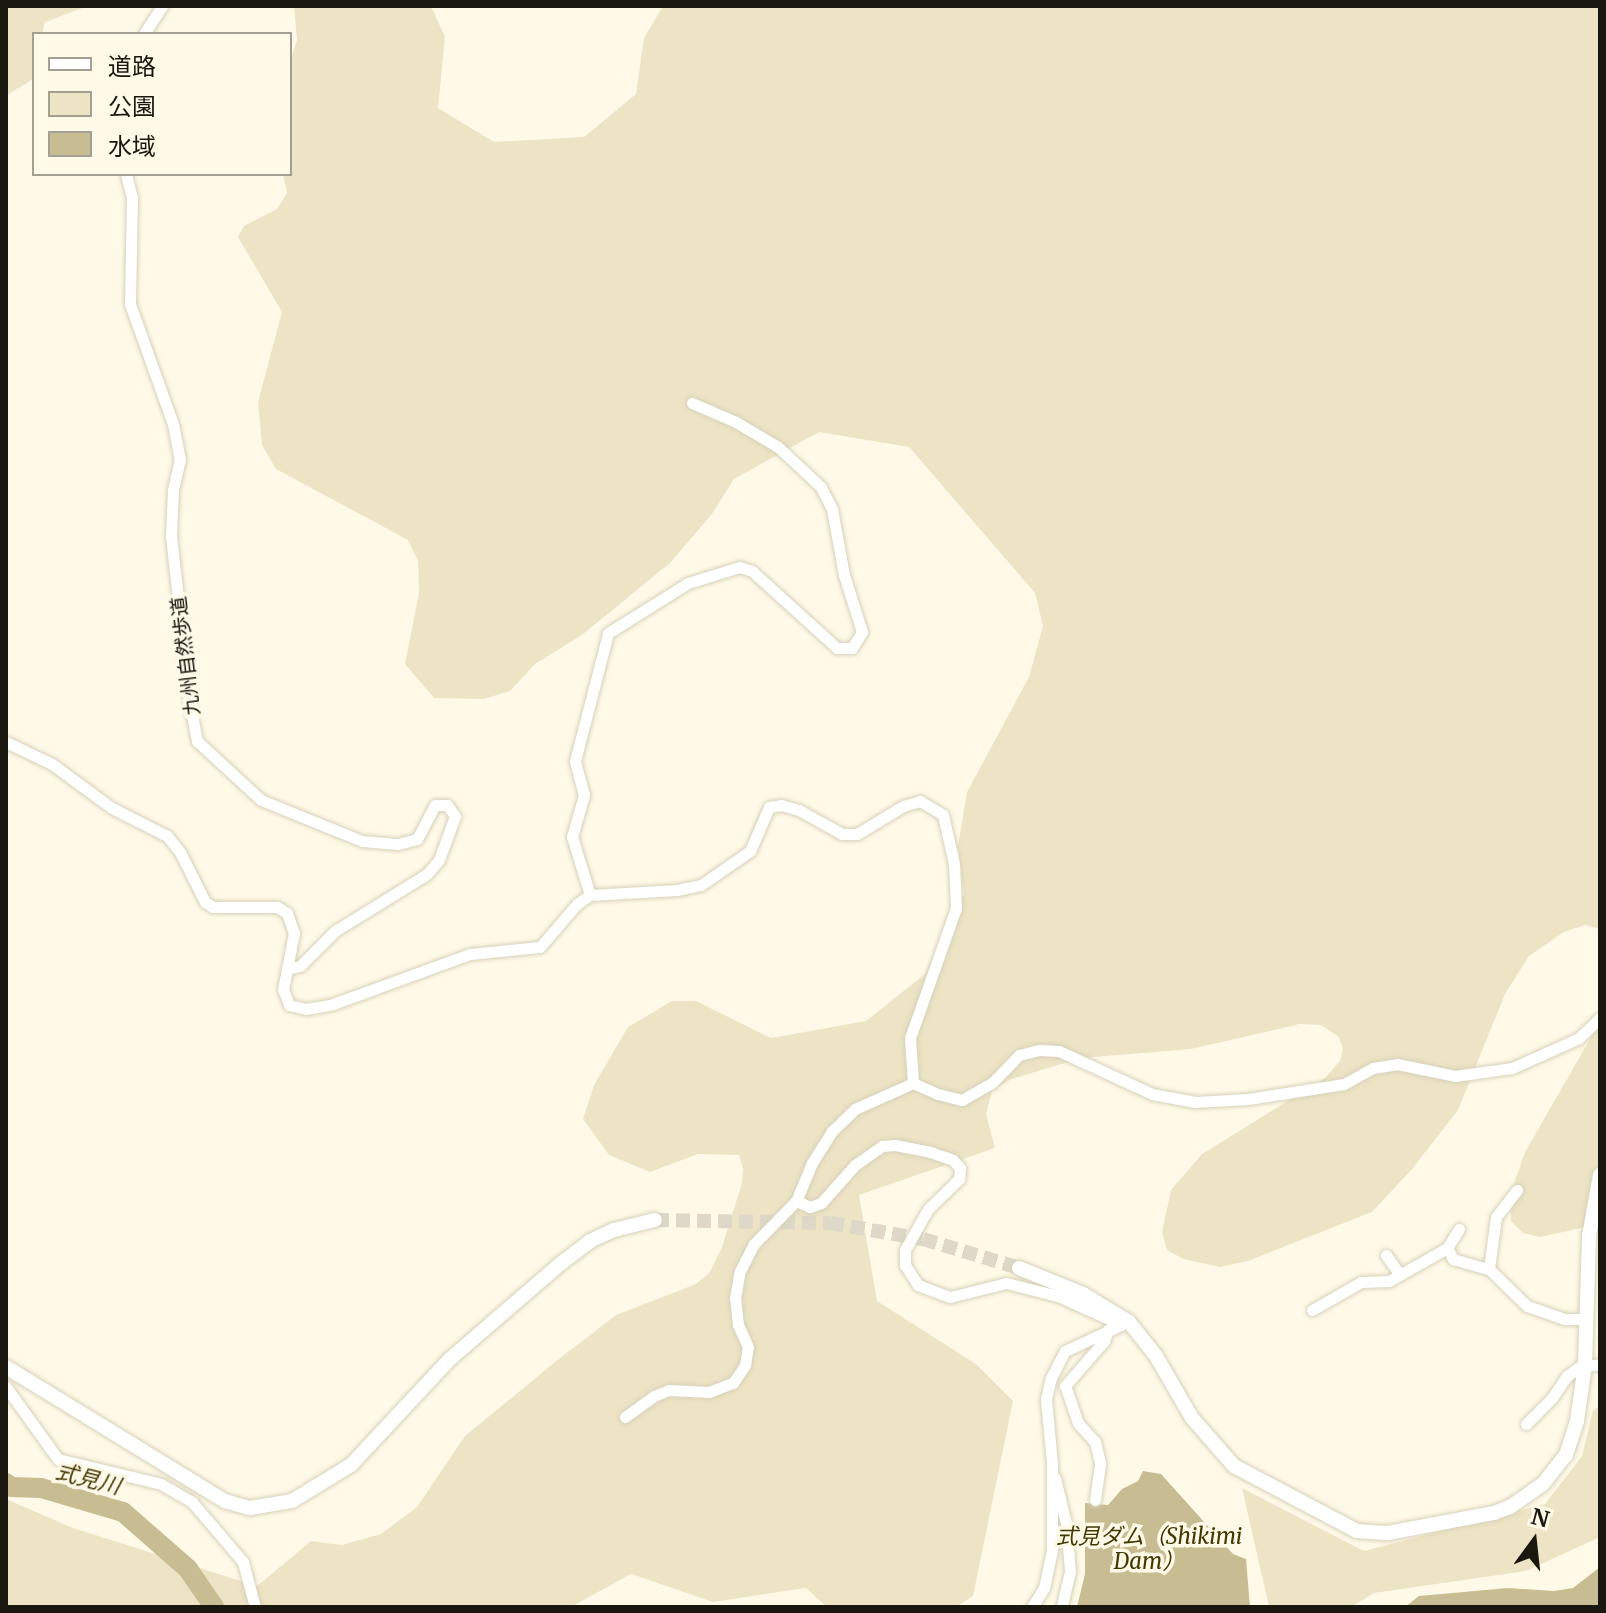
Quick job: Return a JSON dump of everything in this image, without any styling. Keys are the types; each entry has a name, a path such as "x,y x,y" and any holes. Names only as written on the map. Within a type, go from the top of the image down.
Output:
{"street":[{"path":"145,32 162,6"},
{"name":"九州自然歩道","path":"126,176 132,198 130,304 173,424 180,459 173,490 171,536 190,705 197,741 261,800 362,841 398,844 417,839 435,805 447,805 455,816 439,860 427,874 335,931 300,966 287,969"},
{"path":"590,895 572,837 584,795 575,761 608,633 688,583 739,567 752,571 837,648 852,648 862,632 844,575 832,509 821,487 778,447 736,422 692,403"},
{"path":"6,742 52,764 112,808 167,836 180,852 205,902 213,907 277,907 287,913 294,933 284,997 289,1005 306,1009 333,1004 470,954 495,949 523,951 540,947 577,904 590,895 677,890 701,885 750,851 769,807 781,805 799,810 842,834 857,834 903,806 920,801 943,815 954,864 956,908 910,1038 913,1083"},
{"path":"625,1417 669,1390 709,1392 733,1383 745,1365 748,1347 738,1325 735,1298 740,1271 754,1244 796,1201 812,1163 832,1131 855,1109 913,1083 962,1100 992,1083 1019,1055 1039,1050 1059,1051 1152,1094 1195,1102 1248,1099 1344,1084 1373,1068 1397,1064 1455,1076 1512,1068 1579,1038 1600,1018"},
{"path":"796,1201 810,1207 821,1203 855,1165 882,1146 907,1146 942,1156 960,1168 959,1179 928,1209 905,1250 905,1265 918,1285 950,1297 1006,1283 1058,1296 1124,1323"},
{"path":"1019,1268 1083,1294 1124,1323 1156,1356 1192,1418 1234,1466 1357,1531 1377,1534 1494,1513 1543,1484 1566,1455 1593,1364 1586,1319 1589,1236 1599,1182"},
{"path":"1489,1269 1496,1217 1517,1190"},
{"path":"6,1367 225,1501 250,1508 292,1501 351,1465 450,1359 560,1264 602,1236 655,1220"},
{"path":"1312,1310 1361,1282 1389,1281 1400,1275 1447,1248 1459,1229"},
{"path":"1447,1248 1453,1259 1489,1269 1527,1306 1564,1319 1586,1319"},
{"path":"1386,1255 1400,1275"},
{"path":"1032,1607 1044,1588 1052,1550 1052,1470 1046,1399 1051,1378 1065,1351 1124,1323"},
{"path":"1095,1500 1100,1463 1095,1442 1078,1423 1065,1386 1104,1341 1108,1330"},
{"path":"1526,1424 1552,1398 1567,1376 1593,1364"},
{"path":"6,1387 58,1459 161,1484 192,1502 243,1562 255,1607"},
{"path":"1052,1470 1066,1523 1070,1571 1062,1607"}],"green space":[{"path":"6,6 88,6 45,22 42,32 32,32 32,80 6,96"},
{"path":"294,6 431,6 445,37 438,108 494,142 584,137 636,94 644,38 663,6 1600,6 1600,929 1585,925 1564,932 1529,956 1505,994 1458,1110 1413,1168 1372,1212 1248,1261 1220,1267 1183,1259 1167,1250 1162,1232 1171,1190 1202,1154 1325,1078 1340,1061 1343,1049 1339,1037 1321,1025 1300,1024 1191,1049 1081,1058 1009,1080 992,1091 986,1114 995,1148 859,1195 877,1301 976,1364 1013,1401 973,1596 956,1607 827,1607 806,1588 713,1602 631,1574 571,1607 6,1607 6,1499 73,1528 257,1586 311,1541 342,1545 381,1534 417,1507 465,1436 560,1358 616,1315 696,1284 710,1272 722,1247 742,1183 743,1169 739,1155 698,1154 650,1172 609,1155 583,1119 594,1085 628,1027 672,1001 696,1001 771,1038 866,1021 925,974 964,894 958,846 967,792 1029,677 1043,626 1035,593 909,447 819,432 734,479 712,514 670,563 582,635 535,664 510,691 484,699 434,698 405,664 419,593 418,561 408,540 276,469 262,445 258,402 282,312 238,237 244,226 277,209 287,193 283,176 292,176 292,56 297,40"},
{"path":"1600,1013 1600,1224 1540,1237 1523,1233 1511,1221 1510,1195 1525,1152 1590,1039"},
{"path":"1600,1406 1600,1537 1526,1571 1374,1593 1351,1607 1269,1607 1242,1488 1364,1551 1545,1504 1582,1456 1593,1410"}],"water":[{"name":"式見ダム（Shikimi Dam）","path":"1143,1471 1161,1474 1233,1554 1246,1559 1250,1607 1077,1607 1085,1574 1085,1503 1108,1505 1122,1489 1138,1481"},
{"path":"1600,1567 1600,1607 1405,1607 1419,1596 1508,1588 1554,1591 1573,1588"}],"waterway":[{"name":"式見川","path":"6,1483 11,1487 41,1488 123,1512 188,1569 214,1607"}],"tunnel":[{"path":"655,1220 830,1223 923,1239 1019,1268"}]}
